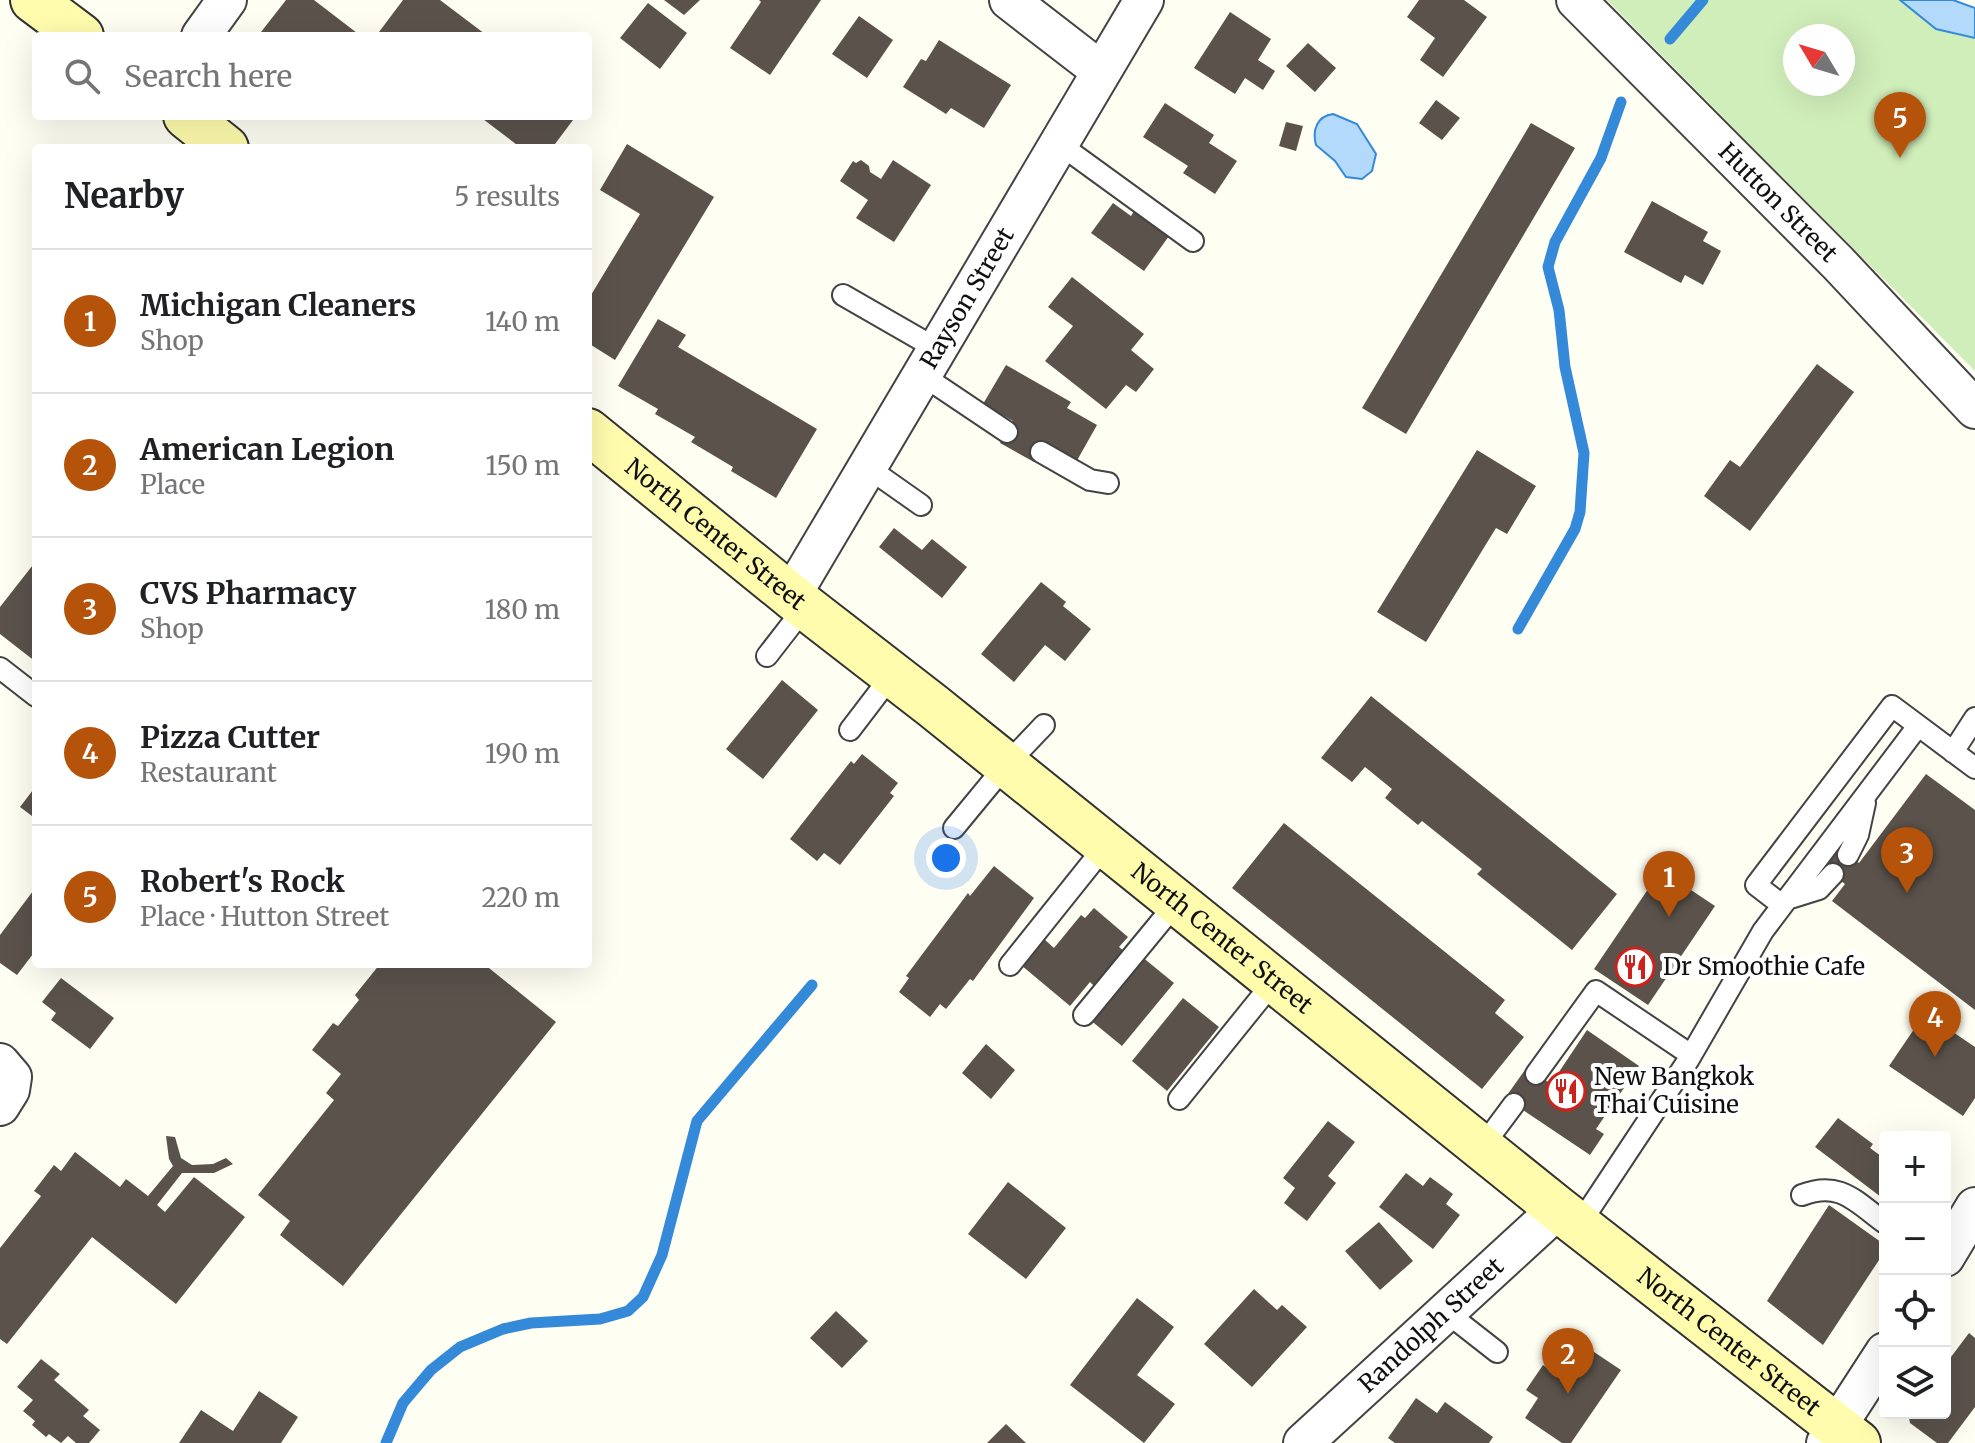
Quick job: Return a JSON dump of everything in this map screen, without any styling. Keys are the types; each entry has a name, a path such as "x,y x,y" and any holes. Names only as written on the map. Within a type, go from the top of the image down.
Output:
{"main road":[{"path":"33,0 76,32"},
{"path":"191,120 221,144"},
{"name":"North Center Street","path":"592,434 1840,1437"}],"street":[{"path":"204,32 227,0"},
{"path":"1009,0 1101,71"},
{"name":"Rayson Street","path":"798,602 867,467 1144,0"},
{"name":"Hutton Street","path":"1576,0 1838,263 1975,409"},
{"path":"0,1063 12,1077 10,1090 1,1104"},
{"path":"1951,1247 1975,1207"},
{"name":"Randolph Street","path":"1303,1443 1446,1312 1569,1217"},
{"path":"1840,1437 1879,1363"}],"lane":[{"path":"1058,143 1193,241"},
{"path":"843,295 929,362 1007,432"},
{"path":"1041,452 1090,480 1108,483"},
{"path":"867,467 921,505"},
{"path":"767,656 798,602"},
{"path":"0,668 32,693"},
{"path":"850,730 892,675"},
{"path":"1784,902 1756,885 1892,706 1975,768"},
{"path":"1953,752 1975,718"},
{"path":"954,828 1044,725"},
{"path":"1569,1217 1691,1055 1763,931 1918,726"},
{"path":"1848,855 1858,835 1869,791"},
{"path":"1010,965 1106,845"},
{"path":"1784,902 1819,889 1833,874"},
{"path":"1084,1015 1177,902"},
{"path":"1179,1099 1275,980"},
{"path":"1536,1074 1596,991 1691,1055"},
{"path":"1482,1147 1514,1104"},
{"path":"1802,1195 1816,1189 1834,1189 1846,1194 1879,1219"},
{"path":"1446,1312 1497,1352"}],"green space":[{"path":"1607,0 1900,0 1936,29 1975,38 1975,371"}],"water":[{"path":"1900,0 1953,0 1975,8 1975,38 1936,29"},
{"path":"1333,114 1357,124 1376,154 1372,171 1362,179 1346,177 1335,161 1316,145 1317,125"}],"building":[{"path":"286,0 314,0 356,32 261,32"},
{"path":"403,0 440,0 482,32 379,32"},
{"path":"664,0 700,0 684,15"},
{"path":"759,0 821,0 770,75 730,48 761,2"},
{"path":"1419,0 1464,0 1487,17 1443,77 1420,60 1435,38 1407,17"},
{"path":"648,3 687,33 660,69 620,38"},
{"path":"1230,12 1271,39 1258,60 1275,71 1263,90 1245,78 1235,94 1194,68"},
{"path":"859,16 893,40 867,78 832,54"},
{"path":"939,40 1011,85 984,128 951,108 946,114 903,87 921,59 926,61"},
{"path":"1308,43 1336,68 1315,92 1286,66"},
{"path":"1436,100 1460,118 1442,140 1419,123"},
{"path":"1165,103 1214,135 1209,143 1237,161 1215,194 1183,173 1188,166 1143,137"},
{"path":"484,120 573,120 555,144 516,144"},
{"path":"1286,122 1303,126 1296,151 1279,146"},
{"path":"1531,123 1575,148 1406,434 1362,408"},
{"path":"627,144 714,197 615,360 592,346 592,293 640,214 600,190"},
{"path":"861,160 869,166 870,172 881,179 893,160 931,185 894,242 856,218 868,200 840,181 853,161"},
{"path":"1652,201 1708,232 1703,241 1721,251 1703,285 1685,275 1681,283 1624,252"},
{"path":"1113,203 1131,216 1134,211 1169,236 1144,271 1091,233"},
{"path":"1072,277 1144,334 1131,350 1154,369 1136,392 1126,385 1106,409 1045,361 1073,326 1048,307"},
{"path":"658,319 686,335 678,347 817,429 776,498 691,442 695,437 655,414 658,409 618,386"},
{"path":"1817,364 1854,392 1750,531 1704,496 1730,460 1740,467"},
{"path":"1006,365 1071,402 1067,408 1097,425 1075,464 1044,446 1034,462 1000,443 1013,421 983,404"},
{"path":"1477,450 1536,486 1507,534 1496,528 1426,642 1377,612"},
{"path":"894,528 922,550 932,539 967,567 942,598 879,547"},
{"path":"32,566 32,659 0,634 0,607"},
{"path":"1041,582 1066,602 1063,606 1091,629 1065,661 1045,645 1014,682 981,654"},
{"path":"782,680 818,710 763,779 726,749"},
{"path":"1371,696 1617,894 1572,950 1477,874 1482,869 1422,821 1418,825 1385,798 1392,789 1365,767 1352,782 1321,758"},
{"path":"862,754 898,783 890,793 894,796 840,865 824,853 817,861 790,839 851,761 854,764"},
{"path":"1926,774 1975,810 1975,1010 1832,901 1845,884 1822,867 1837,847 1859,863"},
{"path":"32,791 32,816 20,807"},
{"path":"1284,823 1505,1000 1495,1013 1524,1037 1482,1089 1232,888"},
{"path":"994,866 1034,898 973,981 970,979 946,1009 940,1004 930,1017 899,992 909,978 906,976 968,893 970,896"},
{"path":"1661,870 1715,906 1648,1005 1594,969"},
{"path":"32,892 32,955 17,975 0,963 0,935"},
{"path":"1094,908 1128,937 1119,947 1124,951 1094,986 1090,982 1070,1006 1021,965 1044,939 1054,948 1081,915 1085,918"},
{"path":"1141,956 1174,983 1122,1046 1089,1019"},
{"path":"377,968 489,968 556,1022 343,1286 280,1235 290,1221 258,1195 334,1100 326,1093 341,1074 312,1050 333,1023 338,1026 359,1000 355,995"},
{"path":"61,978 114,1018 90,1049 51,1020 56,1013 42,1002"},
{"path":"1183,998 1219,1027 1167,1091 1132,1061"},
{"path":"1925,1013 1975,1047 1975,1098 1963,1116 1889,1066"},
{"name":"New Bangkok Thai Cuisine","path":"1587,1030 1639,1066 1596,1129 1604,1134 1590,1155 1505,1098 1527,1067 1551,1084"},
{"path":"986,1044 1015,1070 991,1099 962,1073"},
{"path":"1838,1118 1873,1144 1870,1148 1879,1155 1879,1195 1815,1147"},
{"path":"1328,1121 1355,1142 1328,1176 1336,1183 1307,1221 1284,1203 1295,1188 1283,1178"},
{"path":"166,1136 175,1137 181,1158 192,1165 213,1164 226,1158 233,1164 214,1173 182,1173 157,1205 165,1212 194,1177 245,1217 176,1304 92,1237 7,1344 0,1339 0,1248 41,1196 34,1191 54,1165 61,1171 75,1152 120,1187 126,1179 148,1196 173,1166"},
{"path":"1406,1173 1423,1186 1430,1177 1453,1194 1446,1204 1460,1215 1433,1249 1379,1207"},
{"path":"1008,1182 1066,1228 1026,1279 968,1234"},
{"path":"1829,1205 1879,1241 1879,1260 1823,1345 1767,1301"},
{"path":"1379,1222 1413,1261 1380,1290 1345,1251"},
{"path":"1254,1289 1277,1310 1282,1305 1307,1327 1252,1387 1204,1344"},
{"path":"1137,1298 1174,1327 1137,1375 1175,1404 1144,1443 1070,1385"},
{"path":"836,1311 868,1341 842,1368 810,1338"},
{"path":"1969,1333 1975,1338 1975,1407 1948,1443 1937,1443 1910,1423 1909,1419 1951,1419 1951,1357"},
{"path":"1576,1340 1621,1370 1571,1443 1562,1443 1525,1418 1538,1398 1526,1390 1543,1365 1554,1372"},
{"path":"41,1359 60,1374 54,1380 89,1410 83,1416 100,1430 89,1443 76,1443 68,1436 61,1443 49,1434 46,1437 32,1425 35,1421 23,1411 33,1400 17,1387"},
{"path":"259,1391 298,1417 281,1443 179,1443 201,1410 233,1431"},
{"path":"1416,1398 1437,1413 1445,1402 1493,1437 1489,1443 1395,1443 1388,1438"},
{"path":"1006,1424 1026,1443 987,1443"}],"waterway":[{"path":"1670,39 1703,0"},
{"path":"1518,629 1575,529 1580,512 1584,453 1565,367 1559,310 1548,267 1555,242 1601,158 1621,102"},
{"path":"386,1443 403,1403 431,1370 460,1347 503,1329 531,1323 600,1319 628,1311 643,1297 662,1255 697,1121 812,985"}],"place":[{"name":"Robert's Rock","path":"1900,158"},
{"name":"CVS Pharmacy","path":"1907,893"},
{"name":"Michigan Cleaners","path":"1669,917"},
{"name":"Dr Smoothie Cafe","path":"1635,967"},
{"name":"Pizza Cutter","path":"1935,1057"},
{"name":"New Bangkok Thai Cuisine","path":"1566,1091"},
{"name":"American Legion","path":"1568,1394"}]}
